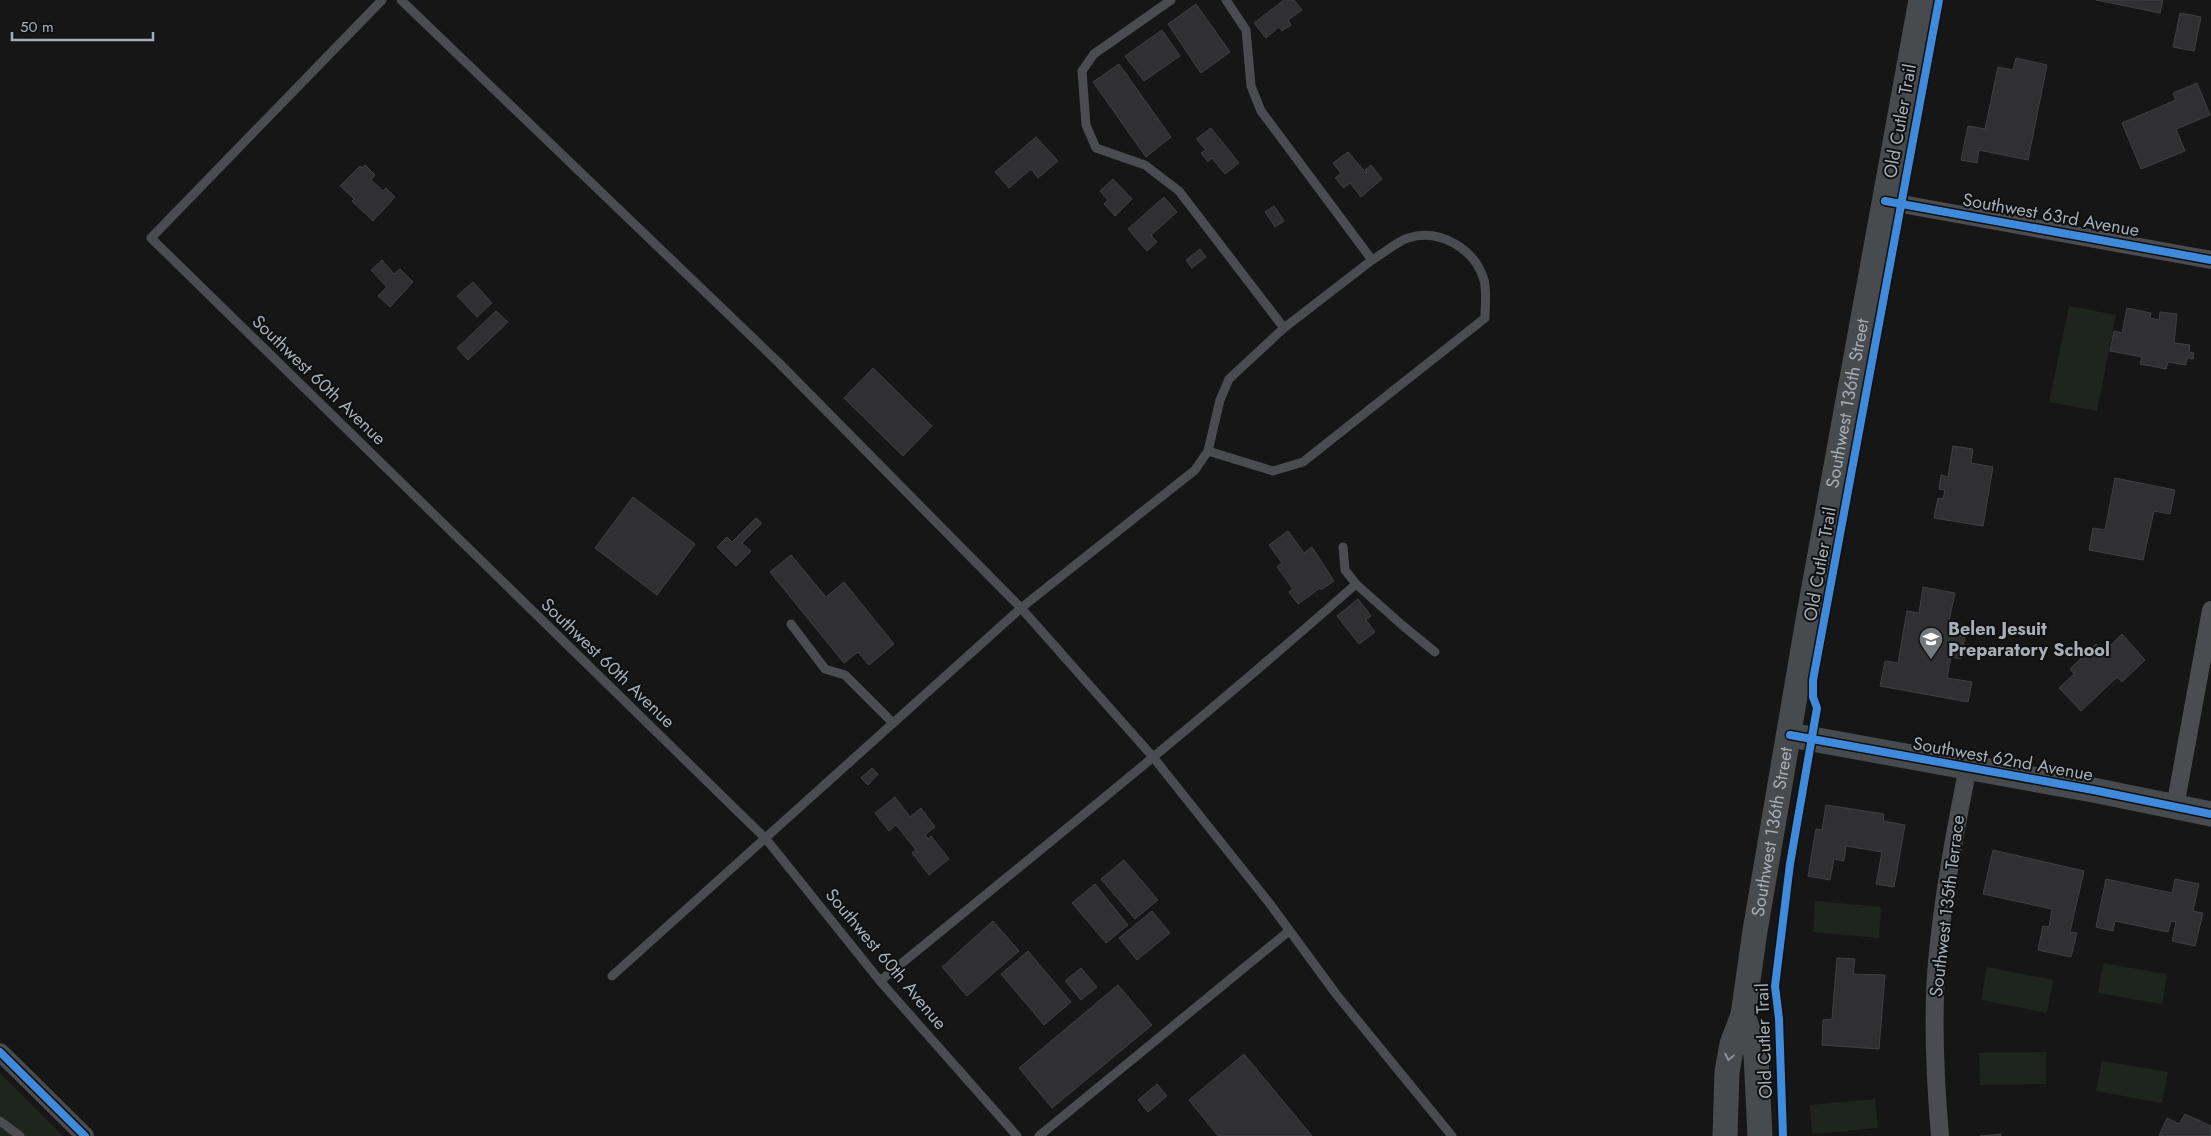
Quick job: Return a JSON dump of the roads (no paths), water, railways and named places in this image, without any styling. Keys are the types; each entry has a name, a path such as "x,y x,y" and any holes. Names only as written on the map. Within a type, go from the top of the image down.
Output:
{"main road":[{"name":"Southwest 136th Street","path":"1726,1136 1727,1072 1732,1044 1744,1015 1755,931 1790,735 1808,620 1921,0"},
{"name":"Southwest 62nd Avenue","path":"1790,735 2211,814"},
{"name":"Southwest 136th Street","path":"1744,1015 1756,1054 1759,1134"}],"street":[{"name":"Southwest 63rd Avenue","path":"1885,201 2211,260"},
{"path":"2175,807 2211,610"},
{"name":"Southwest 135th Terrace","path":"1940,1136 1935,1058 1937,963 1953,843 1968,767"},
{"path":"0,1052 85,1136"}],"lane":[{"name":"Southwest 60th Avenue","path":"382,0 151,238 766,839 880,981 1017,1136"},
{"path":"401,0 779,363 1020,608 1153,757 1270,904 1336,994 1452,1136"},
{"path":"1171,0 1094,54 1082,71 1086,125 1096,148 1145,165 1179,191 1284,328"},
{"path":"1226,0 1246,30 1252,86 1261,110 1372,260"},
{"path":"612,976 1020,608 1195,470 1208,451 1220,400 1229,379 1284,328 1372,260 1408,238 1432,236 1455,242 1474,258 1484,281 1485,318 1303,462 1273,470 1208,451"},
{"path":"1343,547 1345,570 1356,584 1402,626 1435,652"},
{"path":"880,981 1153,757 1356,584"},
{"path":"791,624 825,669 845,675 893,723"},
{"path":"1039,1136 1289,931"},
{"path":"0,1121 20,1136"}],"place":[{"name":"Belen Jesuit Preparatory School","path":"1931,660"}]}
